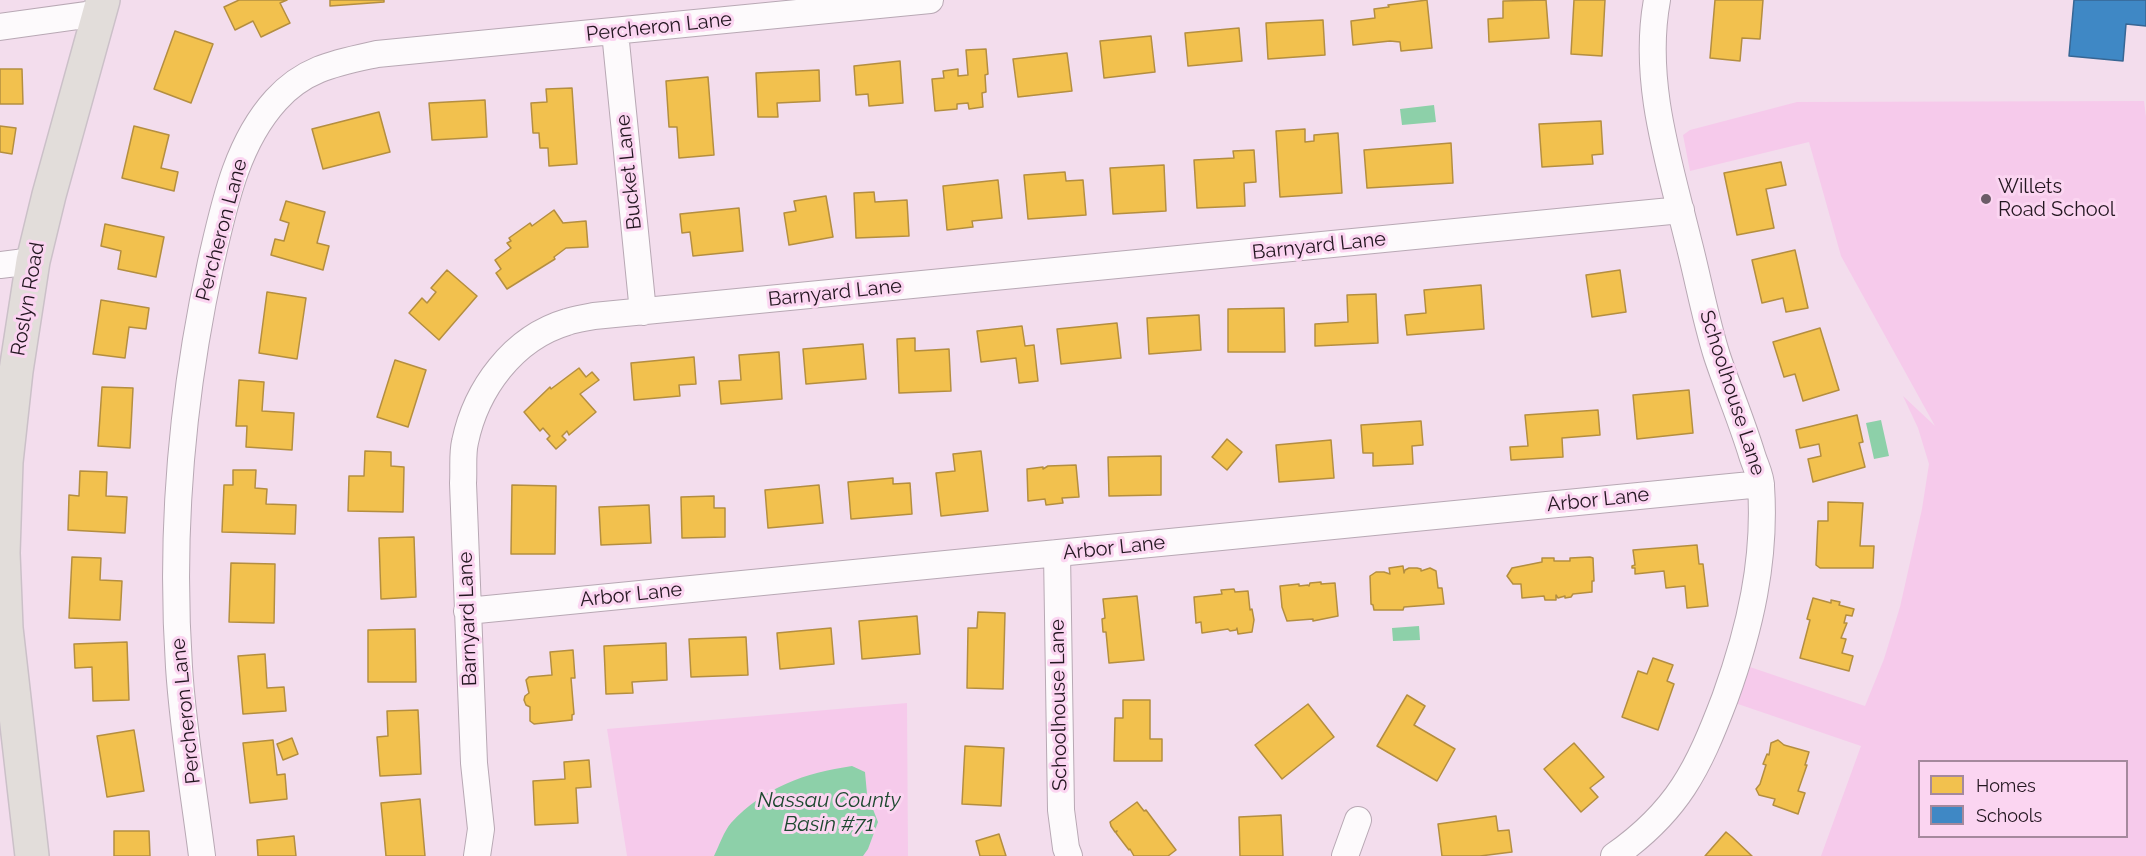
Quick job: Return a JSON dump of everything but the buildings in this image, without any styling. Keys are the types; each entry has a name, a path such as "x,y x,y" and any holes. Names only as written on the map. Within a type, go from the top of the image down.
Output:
{"main road":[{"name":"Roslyn Road","path":"32,856 6,696 3,479 16,371 33,261 49,195 102,7"}],"street":[{"name":"Percheron Lane","path":"202,856 179,668 176,586 177,501 185,402 199,318 219,226 244,146 254,128 277,99 300,79 328,64 376,54 615,32 784,7 930,0"},
{"name":"Schoolhouse Lane","path":"1614,856 1634,842 1662,814 1685,787 1698,765 1730,685 1753,606 1760,538 1761,484 1717,355 1659,120 1652,54 1657,0"},
{"path":"0,27 102,7"},
{"name":"Bucket Lane","path":"615,32 643,312"},
{"name":"Barnyard Lane","path":"477,856 481,829 474,764 467,611 463,483 465,444 473,413 494,375 517,350 549,329 566,322 594,316 1681,210"},
{"path":"0,266 33,261"},
{"name":"Arbor Lane","path":"467,611 1761,484"},
{"name":"Schoolhouse Lane","path":"1057,553 1060,810 1069,856"},
{"path":"1345,856 1358,820"}],"shaded area":[{"path":"2144,101 2146,117 2146,856 1821,856 1861,746 1735,703 1747,666 1865,706 1884,659 1900,607 1922,509 1929,464 1918,428 1903,396 1935,426 1841,256 1809,142 1690,171 1683,135 1690,130 1797,102"},
{"path":"907,703 908,856 627,856 607,729"}],"water":[{"path":"1434,105 1436,122 1402,125 1400,109"},
{"path":"1881,420 1889,456 1874,459 1866,423"},
{"path":"1419,626 1420,640 1393,641 1392,628"},
{"name":"Nassau County Basin #71","path":"852,766 865,772 867,794 878,822 863,856 714,856 731,823 757,800 771,791 802,778"}],"place":[{"name":"Willets Road School","path":"1986,199"}]}
